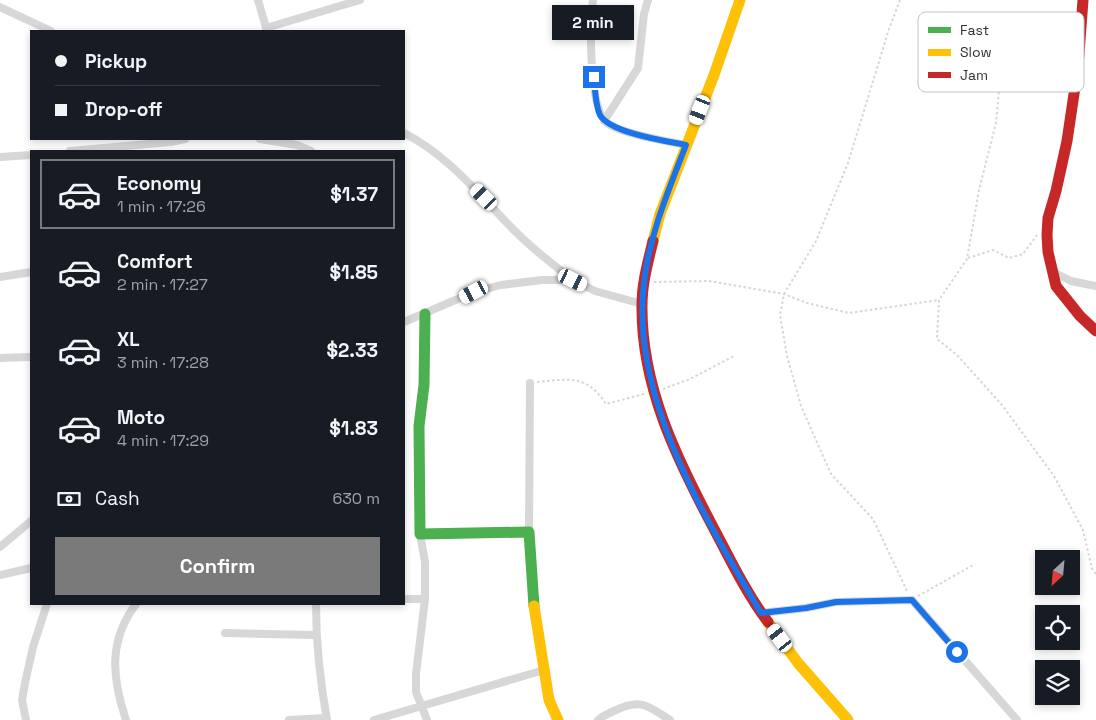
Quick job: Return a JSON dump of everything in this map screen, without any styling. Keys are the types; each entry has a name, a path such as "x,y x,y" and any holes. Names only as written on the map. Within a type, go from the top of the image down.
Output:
{"street":[{"path":"258,0 267,30 360,0"},
{"path":"593,0 591,62 598,108 604,121 621,130 686,145"},
{"path":"604,121 638,68 644,14 648,0"},
{"path":"740,0 714,75 660,214 644,281 642,304 643,339 654,392 680,464 736,572 761,613 798,663 848,720"},
{"path":"0,7 49,30"},
{"path":"1074,92 1067,140 1048,218 1048,252 1059,292 1096,331"},
{"path":"405,134 434,151 452,165 527,243 573,280 595,291 642,304"},
{"path":"81,150 180,140"},
{"path":"266,140 298,145 309,150"},
{"path":"0,157 30,155"},
{"path":"0,277 30,272"},
{"path":"1054,274 1071,281 1096,286"},
{"path":"405,322 474,292 501,285 542,280 573,280"},
{"path":"426,314 424,385 419,426 419,520 425,562 425,599 416,674 416,692 427,720"},
{"path":"0,358 30,357"},
{"path":"530,383 529,532 535,613 549,700 558,720"},
{"path":"0,547 30,522"},
{"path":"420,534 529,532"},
{"path":"0,575 30,568"},
{"path":"405,599 425,599"},
{"path":"761,613 806,608 836,602 912,600 1017,720"},
{"path":"26,720 22,700 25,683 33,647 47,605"},
{"path":"126,720 116,685 114,665 116,647 123,625 135,605"},
{"path":"289,720 326,719 316,635 316,605"},
{"path":"225,634 316,635"},
{"path":"374,720 544,670"},
{"path":"598,720 604,715 629,704 641,704 670,720"}],"path":[{"path":"900,0 889,29 848,163 816,241 784,294 780,315 787,356 801,406 831,474 873,519 912,600 975,564"},
{"path":"999,92 996,123 979,190 967,259 939,300 937,340 957,355 1002,405 1054,476 1084,530 1092,569 1096,574"},
{"path":"967,259 993,250 1009,258 1023,254 1038,233"},
{"path":"644,281 709,281 784,294 807,303 850,313 939,300"},
{"path":"530,383 561,380 584,381 598,392 606,404 654,392 690,379 734,356"}],"traffic: fast":[{"path":"425,314 424,385 419,426 420,534 529,532 534,606"}],"traffic: slow":[{"path":"653,241 660,214 714,75 740,0"},
{"path":"534,606 549,700 558,720"},
{"path":"768,622 798,663 848,720"}],"traffic: jam":[{"path":"1082,12 1083,0"},
{"path":"1074,92 1067,141 1048,218 1048,252 1056,286 1080,316 1096,331"},
{"path":"653,241 644,281 642,305 643,335 647,364 654,392 674,447 699,501 745,588 768,622"}],"route":[{"path":"594,77 598,108 604,121 621,130 686,145 660,214 649,256 642,304 643,339 649,374 658,406 680,464 736,572 761,613 787,611 836,602 912,600 957,652"}]}
